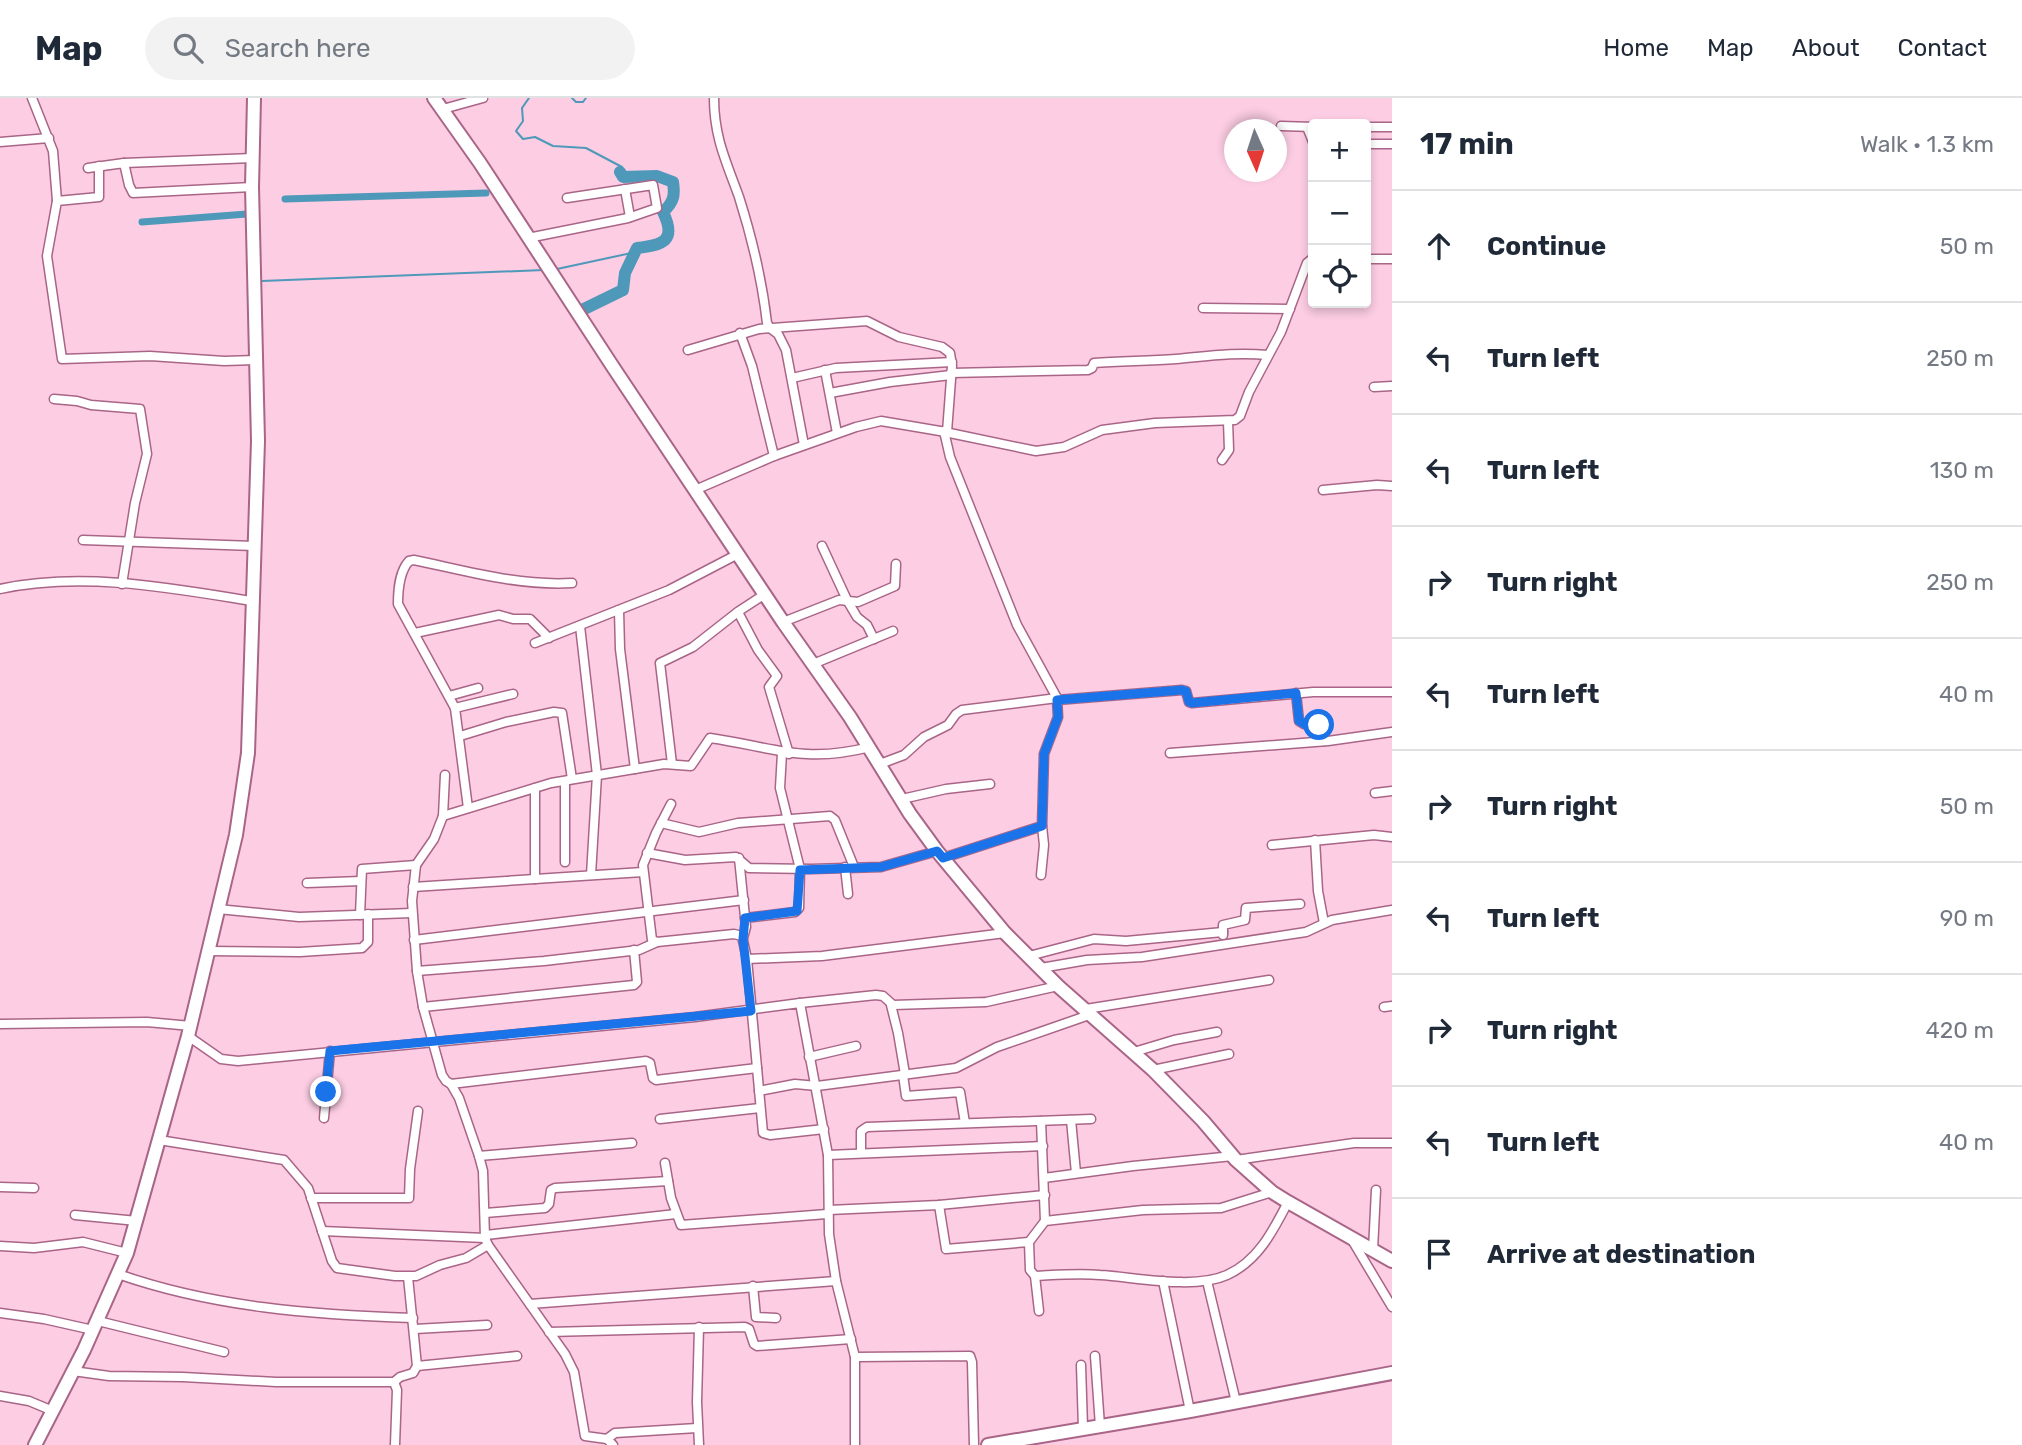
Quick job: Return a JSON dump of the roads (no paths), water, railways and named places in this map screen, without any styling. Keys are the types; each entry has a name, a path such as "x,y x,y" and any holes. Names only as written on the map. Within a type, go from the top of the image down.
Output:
{"street":[{"path":"32,98 49,138 54,161 57,201 47,256 62,359 139,356 224,361 257,360"},
{"path":"35,1445 96,1326 127,1253 189,1031 236,835 248,753 258,441 252,187 254,98"},
{"path":"434,98 783,622 870,747 902,799 940,854 1005,933 1058,986 1153,1070 1235,1158 1272,1192 1392,1261"},
{"path":"443,109 483,98"},
{"path":"714,98 715,131 739,199 760,272 770,328 783,340 804,444"},
{"path":"1287,126 1308,127"},
{"path":"1371,127 1392,127"},
{"path":"0,142 49,138"},
{"path":"1371,144 1392,144"},
{"path":"88,167 253,158"},
{"path":"124,163 133,193 252,187"},
{"path":"57,201 99,197 99,166"},
{"path":"528,238 656,209 654,188 651,185 567,198"},
{"path":"625,189 630,217"},
{"path":"1371,259 1392,259"},
{"path":"695,490 804,444 881,421 1036,452 1064,447 1102,430 1156,423 1228,421 1240,416 1290,309 1308,262"},
{"path":"1203,308 1290,309"},
{"path":"688,349 740,333 770,328 867,321 907,340 942,347 950,353 952,362 945,432 950,457 1017,625 1057,699 1058,717 1044,754 1044,845 1041,875"},
{"path":"740,333 774,456"},
{"path":"830,393 951,374 1045,373 1088,370 1094,363 1117,361 1178,359 1233,353 1268,355"},
{"path":"792,378 825,370 952,362"},
{"path":"825,370 837,433"},
{"path":"1374,387 1392,386"},
{"path":"54,399 140,409 147,454 137,493 122,584"},
{"path":"1222,460 1229,450 1228,421"},
{"path":"1323,490 1392,486"},
{"path":"83,540 254,546"},
{"path":"822,546 847,600 857,617 867,625 874,639"},
{"path":"535,643 669,590 738,554"},
{"path":"468,808 455,708 398,604 404,566 409,561 486,577 545,584 572,583"},
{"path":"783,622 839,600 858,602 895,586 896,564"},
{"path":"0,589 38,583 122,584 162,587 253,601"},
{"path":"672,764 660,663 693,647 765,594"},
{"path":"620,610 620,649 635,769"},
{"path":"738,612 758,650 777,676 769,687 786,753 780,788 800,870 797,911 745,918"},
{"path":"415,633 499,615 513,619 530,619 549,638"},
{"path":"580,626 597,775 591,875"},
{"path":"813,664 893,631"},
{"path":"449,696 478,688"},
{"path":"880,764 904,755 924,737 948,725 962,710 1057,699 1182,690 1186,691 1189,702 1192,703 1296,693 1392,692"},
{"path":"1296,693 1299,721 1321,726 1324,741"},
{"path":"455,708 513,694"},
{"path":"460,736 506,722 554,712 562,713 568,780 565,862"},
{"path":"1170,753 1324,741 1392,732"},
{"path":"443,816 568,780 672,764 694,765 710,738 786,753 835,754 870,747"},
{"path":"445,775 443,816 434,839 416,865 412,913 423,1007 431,1042 446,1082 451,1084 646,1061 650,1063 653,1078 656,1080 757,1068"},
{"path":"902,799 946,789 990,784"},
{"path":"535,788 535,879"},
{"path":"1375,793 1392,790"},
{"path":"657,943 652,940 643,872 647,853 671,804"},
{"path":"661,823 699,832 738,823 833,817 849,867 848,894"},
{"path":"740,858 749,868 800,870 881,867 1042,826"},
{"path":"1272,845 1374,835 1392,837"},
{"path":"1315,840 1318,891 1324,923"},
{"path":"647,853 685,860 740,858"},
{"path":"740,858 745,918 743,939 762,1129 765,1134 824,1129"},
{"path":"208,951 300,952 362,948 368,942 362,869 416,865"},
{"path":"413,887 643,872"},
{"path":"307,883 361,881"},
{"path":"414,940 744,900"},
{"path":"1224,944 1223,925 1243,921 1247,908 1300,904"},
{"path":"218,909 299,917 412,913"},
{"path":"1041,968 1096,959 1142,957 1306,932 1332,920 1392,910"},
{"path":"1029,956 1094,939 1126,941 1223,932"},
{"path":"747,960 822,956 1005,933"},
{"path":"417,971 491,967 634,950 648,948 657,943 734,934 739,934 743,939"},
{"path":"423,1007 634,985 637,982 634,950"},
{"path":"759,1091 794,1084 817,1086 956,1068 997,1047 1089,1012 1269,980"},
{"path":"891,1004 974,1003 1058,986"},
{"path":"0,1024 147,1022 189,1031 221,1059 232,1061 751,1011 766,1006 876,995 883,996 891,1004 898,1033 906,1096 960,1092 965,1123"},
{"path":"800,1003 828,1155 828,1212 836,1281 855,1357 855,1445"},
{"path":"1134,1052 1174,1040 1217,1032"},
{"path":"809,1057 856,1045"},
{"path":"324,1118 330,1051"},
{"path":"1153,1070 1229,1054"},
{"path":"451,1084 459,1098 483,1171 486,1239 565,1354 574,1372 585,1436 610,1442 615,1433 697,1428"},
{"path":"660,1119 760,1108"},
{"path":"311,1198 409,1198 418,1111"},
{"path":"861,1152 864,1127 1091,1119"},
{"path":"1071,1120 1076,1174"},
{"path":"1038,1311 1035,1276 1030,1270 1029,1241 1045,1221 1041,1121"},
{"path":"159,1140 284,1160 306,1184 336,1267 416,1276 440,1265 466,1258 486,1239"},
{"path":"479,1156 632,1143"},
{"path":"1044,1178 1354,1143 1392,1143"},
{"path":"828,1155 1043,1146"},
{"path":"665,1163 676,1214 684,1225 1045,1195"},
{"path":"485,1213 545,1208 549,1204 552,1188 668,1181"},
{"path":"0,1187 34,1188"},
{"path":"1373,1250 1376,1189"},
{"path":"1045,1221 1143,1210 1215,1209 1272,1192"},
{"path":"1035,1276 1097,1275 1163,1281 1207,1281 1229,1274 1255,1255 1269,1240 1288,1202"},
{"path":"939,1205 946,1249 1029,1241"},
{"path":"322,1231 486,1239 676,1214"},
{"path":"75,1215 137,1221"},
{"path":"1352,1240 1392,1307"},
{"path":"0,1246 34,1248 83,1242 127,1253"},
{"path":"118,1274 160,1289 212,1299 336,1315 412,1318"},
{"path":"73,1371 109,1376 276,1382 394,1382 414,1373 417,1366 408,1277"},
{"path":"530,1304 836,1281"},
{"path":"1163,1281 1190,1411"},
{"path":"1207,1281 1236,1402"},
{"path":"753,1286 756,1317 776,1318"},
{"path":"0,1313 96,1326 223,1352"},
{"path":"415,1329 487,1325"},
{"path":"699,1327 699,1445"},
{"path":"549,1332 748,1328 757,1346 851,1339"},
{"path":"417,1366 517,1356"},
{"path":"855,1357 970,1356 974,1445"},
{"path":"1095,1356 1100,1426"},
{"path":"1081,1365 1083,1428"},
{"path":"988,1445 1392,1373"},
{"path":"394,1382 397,1390 395,1445"},
{"path":"0,1396 29,1401 53,1411"}],"waterway":[{"path":"529,98 522,108 523,121 516,131 523,139 535,137 553,146 586,148 622,167 620,172"},
{"path":"572,98 576,102 583,102 586,98"},
{"path":"582,310 623,290 625,273 637,248 660,243 668,235 663,212 673,198 673,182 657,176 623,177 620,172"},
{"path":"285,199 486,193"},
{"path":"142,222 247,214"},
{"path":"557,269 636,252"},
{"path":"262,281 544,270"}]}
